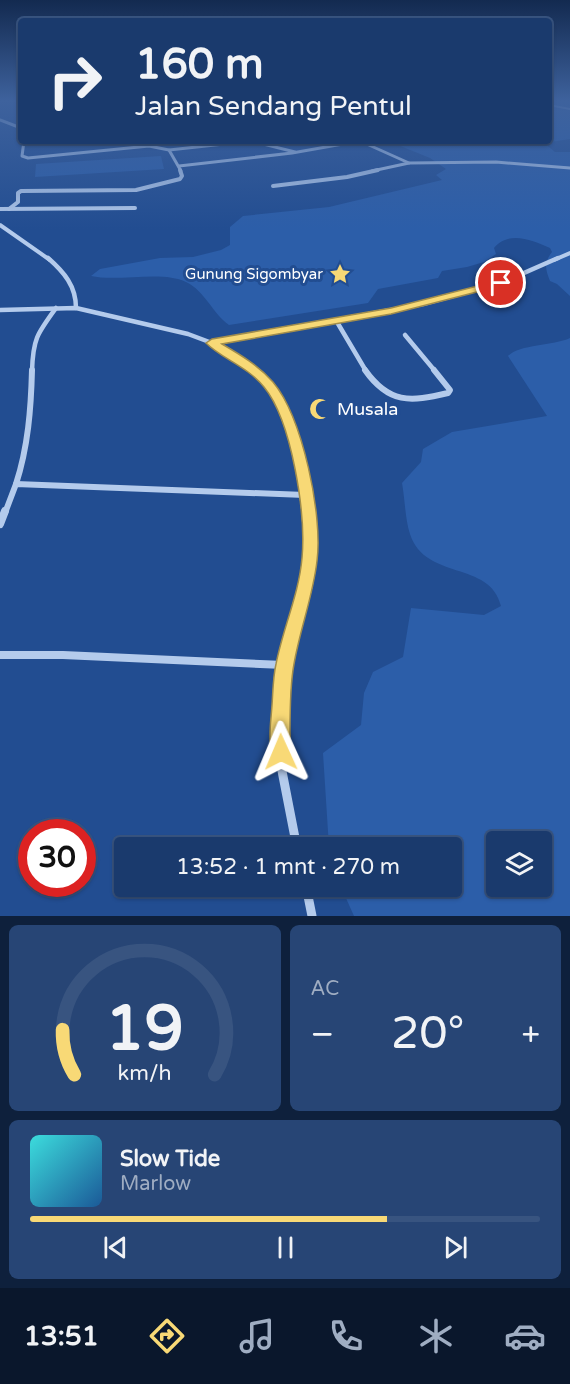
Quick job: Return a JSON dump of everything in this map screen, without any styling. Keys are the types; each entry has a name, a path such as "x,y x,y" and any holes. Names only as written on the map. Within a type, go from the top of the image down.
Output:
{"street":[{"path":"24,144 22,156 28,158 149,146 169,150 224,144"},
{"path":"265,144 299,152"},
{"path":"179,166 299,152 343,144"},
{"path":"367,144 409,163"},
{"path":"9,209 18,202 18,193 21,191 136,190 180,179 182,176 179,166 169,150"},
{"path":"273,186 347,177 409,163 496,162 570,168"},
{"path":"0,209 135,208"},
{"path":"0,225 28,244 67,276 77,293 76,308"},
{"path":"212,343 337,322 470,292 501,283 570,253"},
{"path":"0,524 26,457 31,410 33,346 38,332 56,308"},
{"path":"0,310 76,308 188,334 212,343 245,363 260,376 284,410 299,455 310,527 310,559 304,591 284,665 280,733 282,771 295,837"},
{"path":"337,322 361,364 391,395 400,398 448,393 450,390 405,335"},
{"path":"16,483 305,495"},
{"path":"0,655 63,655 284,665"},
{"path":"308,897 312,916"}],"shaded area":[{"path":"395,144 545,144 555,152 570,152 570,296 550,281 546,266 552,252 550,248 521,238 507,239 500,243 494,248 496,254 484,262 442,271 438,278 378,289 368,303 229,325 193,286 186,282 153,276 114,278 91,276 100,269 160,258 193,257 221,250 230,245 230,227 243,216 329,207 442,180 436,175 446,169 430,158"},
{"path":"161,156 164,169 35,177 36,164"},
{"path":"570,338 570,916 354,916 345,897 462,897 462,837 328,837 323,753 361,725 364,693 373,672 403,657 411,608 484,615 501,606 495,592 484,582 429,559 418,549 408,528 402,483 421,462 423,449 452,432 547,416 508,356 528,347"}],"place":[{"name":"Gunung Sigombyar","path":"340,274"},
{"name":"Musala","path":"320,409"}],"route":[{"path":"281,752 284,665 295,628 310,559 310,527 299,455 284,410 269,385 245,363 212,343 391,311 501,283"}]}
